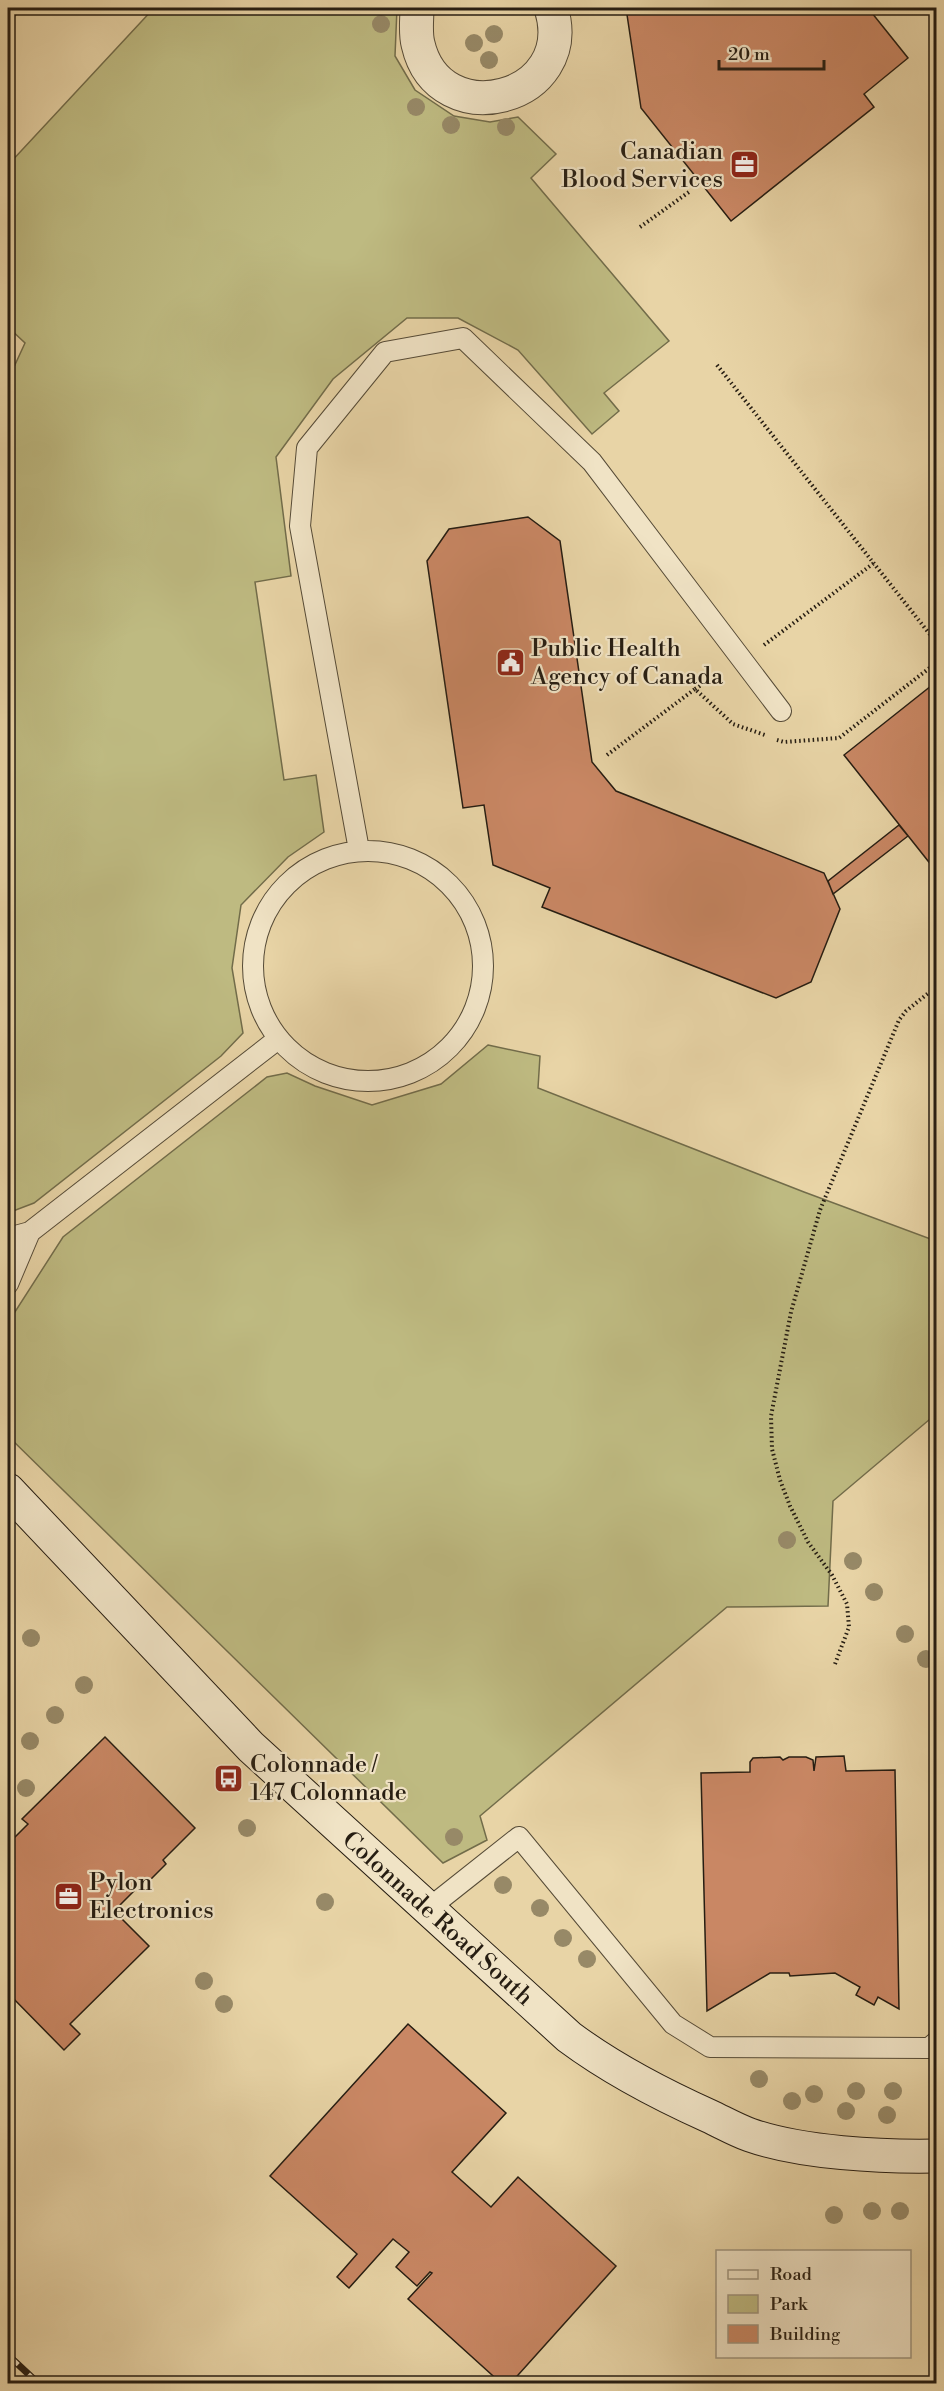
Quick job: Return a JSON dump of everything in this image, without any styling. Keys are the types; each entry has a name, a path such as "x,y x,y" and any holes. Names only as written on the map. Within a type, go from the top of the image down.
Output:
{"street":[{"path":"417,8 418,44 425,63 447,86 456,92 477,98 498,98 518,91 535,78 547,61 554,42 555,21 551,8"},
{"name":"Colonnade Road South","path":"8,1490 251,1747 569,2037 597,2058 683,2104 751,2135 805,2147 895,2156 936,2156"}],"lane":[{"path":"359,850 300,526 307,448 385,352 463,338 592,462 781,711"},
{"path":"359,850 392,852 423,864 449,884 469,911 480,942 483,975 475,1008 455,1042 424,1067 386,1081 345,1080 308,1065 278,1039 258,1002 252,961 261,920 284,885 318,861 359,850"},
{"path":"8,1238 30,1232 278,1039"},
{"path":"8,1284 30,1232"},
{"path":"428,1909 519,1837 673,2024 710,2047 929,2048 936,2042"}],"path":[{"path":"640,227 689,192"},
{"path":"717,365 936,642"},
{"path":"695,689 769,642 874,563"},
{"path":"930,634 936,628"},
{"path":"835,1664 849,1627 847,1604 832,1575 808,1542 790,1506 772,1449 771,1416 791,1312 820,1210 899,1020 906,1011 936,987"}],"green space":[{"path":"154,8 397,8 395,56 415,90 454,116 490,122 518,117 556,154 531,178 669,341 604,393 619,411 592,434 518,350 458,318 407,318 333,379 276,457 291,576 255,582 284,780 316,775 324,832 288,857 241,905 232,968 243,1033 221,1056 34,1203 8,1213 8,380 25,343 8,327 8,165"},
{"path":"488,1045 540,1056 538,1088 936,1241 936,1414 833,1501 828,1606 727,1607 480,1816 487,1840 443,1863 8,1436 8,1320 63,1237 267,1077 287,1073 315,1086 372,1105 441,1084"}],"building":[{"path":"8,8 22,8 8,23"},
{"name":"Canadian Blood Services","path":"626,8 868,8 908,58 864,94 874,107 731,221 641,108"},
{"name":"Public Health Agency of Canada","path":"528,517 560,541 592,762 616,791 824,873 840,909 811,982 776,998 542,907 550,888 493,865 484,805 463,808 427,561 449,529"},
{"path":"936,682 936,871 844,755"},
{"path":"899,825 908,836 833,894 828,881"},
{"name":"Pylon Electronics","path":"105,1737 195,1828 163,1860 166,1864 148,1882 146,1879 114,1911 149,1946 70,2024 80,2034 64,2050 8,1993 8,1844 28,1824 22,1819"},
{"path":"844,1756 846,1771 895,1770 899,2009 878,1997 874,2005 856,1995 860,1987 835,1973 790,1976 789,1973 770,1973 707,2011 701,1773 750,1772 750,1762 753,1758 780,1757 783,1760 789,1757 806,1757 813,1760 814,1771 816,1757"},
{"path":"408,2024 506,2113 452,2172 491,2207 518,2177 616,2266 510,2384 502,2384 408,2299 432,2273 430,2272 417,2286 396,2267 409,2252 393,2239 349,2288 337,2277 357,2254 270,2176"}],"railway":[{"path":"8,2355 39,2384"}],"place":[{"name":"Canadian Blood Services","path":"744,165"},
{"name":"Public Health Agency of Canada","path":"510,662"},
{"name":"Colonnade / 147 Colonnade","path":"229,1778"},
{"name":"Pylon Electronics","path":"68,1896"}]}
